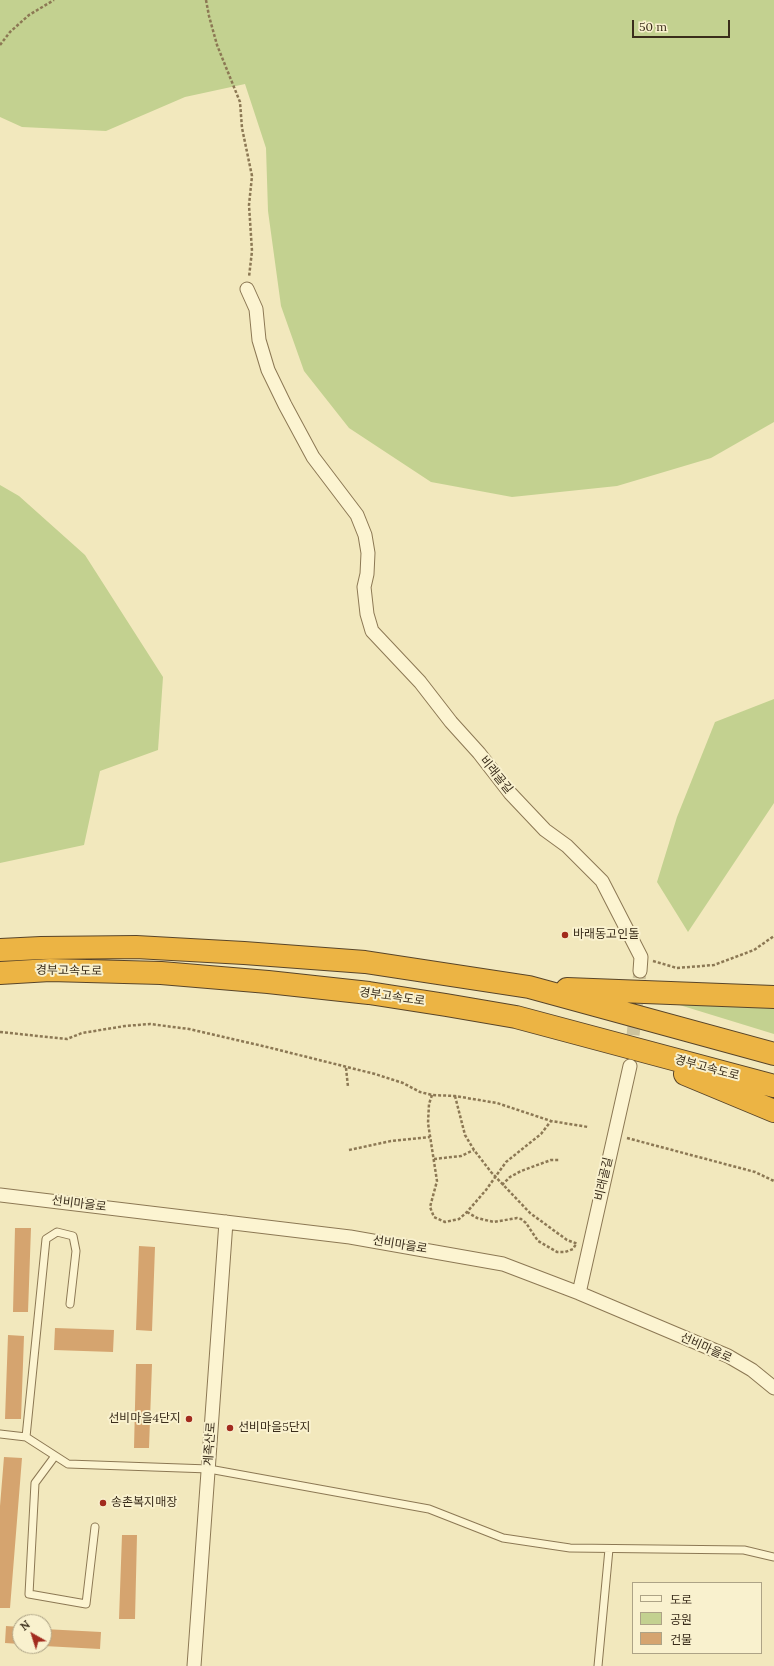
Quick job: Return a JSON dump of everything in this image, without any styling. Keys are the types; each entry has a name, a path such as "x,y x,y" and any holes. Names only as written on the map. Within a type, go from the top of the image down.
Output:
{"highway":[{"name":"경부고속도로","path":"0,950 136,947 366,962 529,987 774,1054"},
{"name":"경부고속도로","path":"0,973 50,970 161,974 260,981 369,993 516,1017 774,1086"},
{"path":"529,987 774,997"},
{"path":"516,1017 639,1056 774,1111"}],"street":[{"name":"비래골길","path":"247,289 256,309 259,340 266,364 285,405 313,457 357,515 366,535 368,553 367,574 364,587 367,614 372,631 420,682 510,793 545,830 567,846 602,881 641,957"},
{"path":"640,971 641,957"},
{"name":"비래골길","path":"579,1293 630,1066"},
{"name":"선비마을로","path":"0,1195 350,1237 503,1264 579,1293 728,1356 752,1370 774,1388"},
{"name":"계족산로","path":"194,1666 226,1222"}],"lane":[{"path":"26,1437 46,1239 57,1232 73,1236 76,1251 70,1304"},
{"path":"0,1434 26,1437 68,1464 208,1470 429,1509 503,1538 570,1548 744,1550 774,1557"},
{"path":"55,1456 35,1483 29,1594 86,1604 96,1527"},
{"path":"598,1666 609,1549"}],"path":[{"path":"0,45 10,32 29,15 54,0"},
{"path":"206,0 217,45 240,102 242,128 252,176 249,205 252,251 247,289"},
{"path":"641,957 677,968 714,965 754,950 774,936"},
{"path":"0,1032 67,1039 82,1033 125,1026 150,1024 188,1029 403,1083 420,1092 432,1095 455,1096 497,1103 551,1121 588,1127"},
{"path":"346,1068 348,1087"},
{"path":"432,1095 427,1115 437,1181 430,1207 431,1213 439,1220 445,1222 459,1219 467,1212 496,1177 506,1162 541,1134 551,1121"},
{"path":"455,1096 465,1135 474,1150 491,1172 530,1213 567,1240 577,1244 573,1249 565,1252 557,1252 538,1241 526,1223 521,1219 517,1218 494,1222 477,1218 467,1212"},
{"path":"614,1134 755,1172 774,1181"},
{"path":"349,1150 391,1141 430,1137"},
{"path":"434,1159 461,1156 474,1150"},
{"path":"502,1185 510,1177 521,1171 551,1160 560,1160"}],"green space":[{"path":"0,0 774,0 774,422 711,458 617,486 512,497 431,482 349,428 304,371 281,306 268,211 266,148 245,84 185,97 106,131 22,127 0,117"},
{"path":"0,485 19,496 85,555 163,677 158,750 100,771 84,845 0,863"},
{"path":"774,699 774,803 688,932 657,882 677,817 715,722"},
{"path":"673,1003 774,1004 774,1034"}],"building":[{"path":"15,1228 31,1228 28,1312 13,1312"},
{"path":"139,1246 155,1247 152,1331 136,1330"},
{"path":"55,1328 114,1330 113,1352 54,1350"},
{"path":"8,1335 24,1336 21,1419 5,1419"},
{"path":"136,1364 152,1364 149,1448 134,1448"},
{"path":"4,1457 22,1458 10,1608 0,1608 0,1506"},
{"path":"122,1535 137,1535 135,1619 119,1619"},
{"path":"6,1626 12,1626 12,1643 5,1643"},
{"path":"52,1629 101,1632 100,1649 52,1646"}],"tunnel":[{"path":"631,1054 640,971"}],"place":[{"name":"바래동고인돌","path":"565,935"},
{"name":"선비마을4단지","path":"189,1419"},
{"name":"선비마을5단지","path":"230,1428"},
{"name":"송촌복지매장","path":"103,1503"}]}
